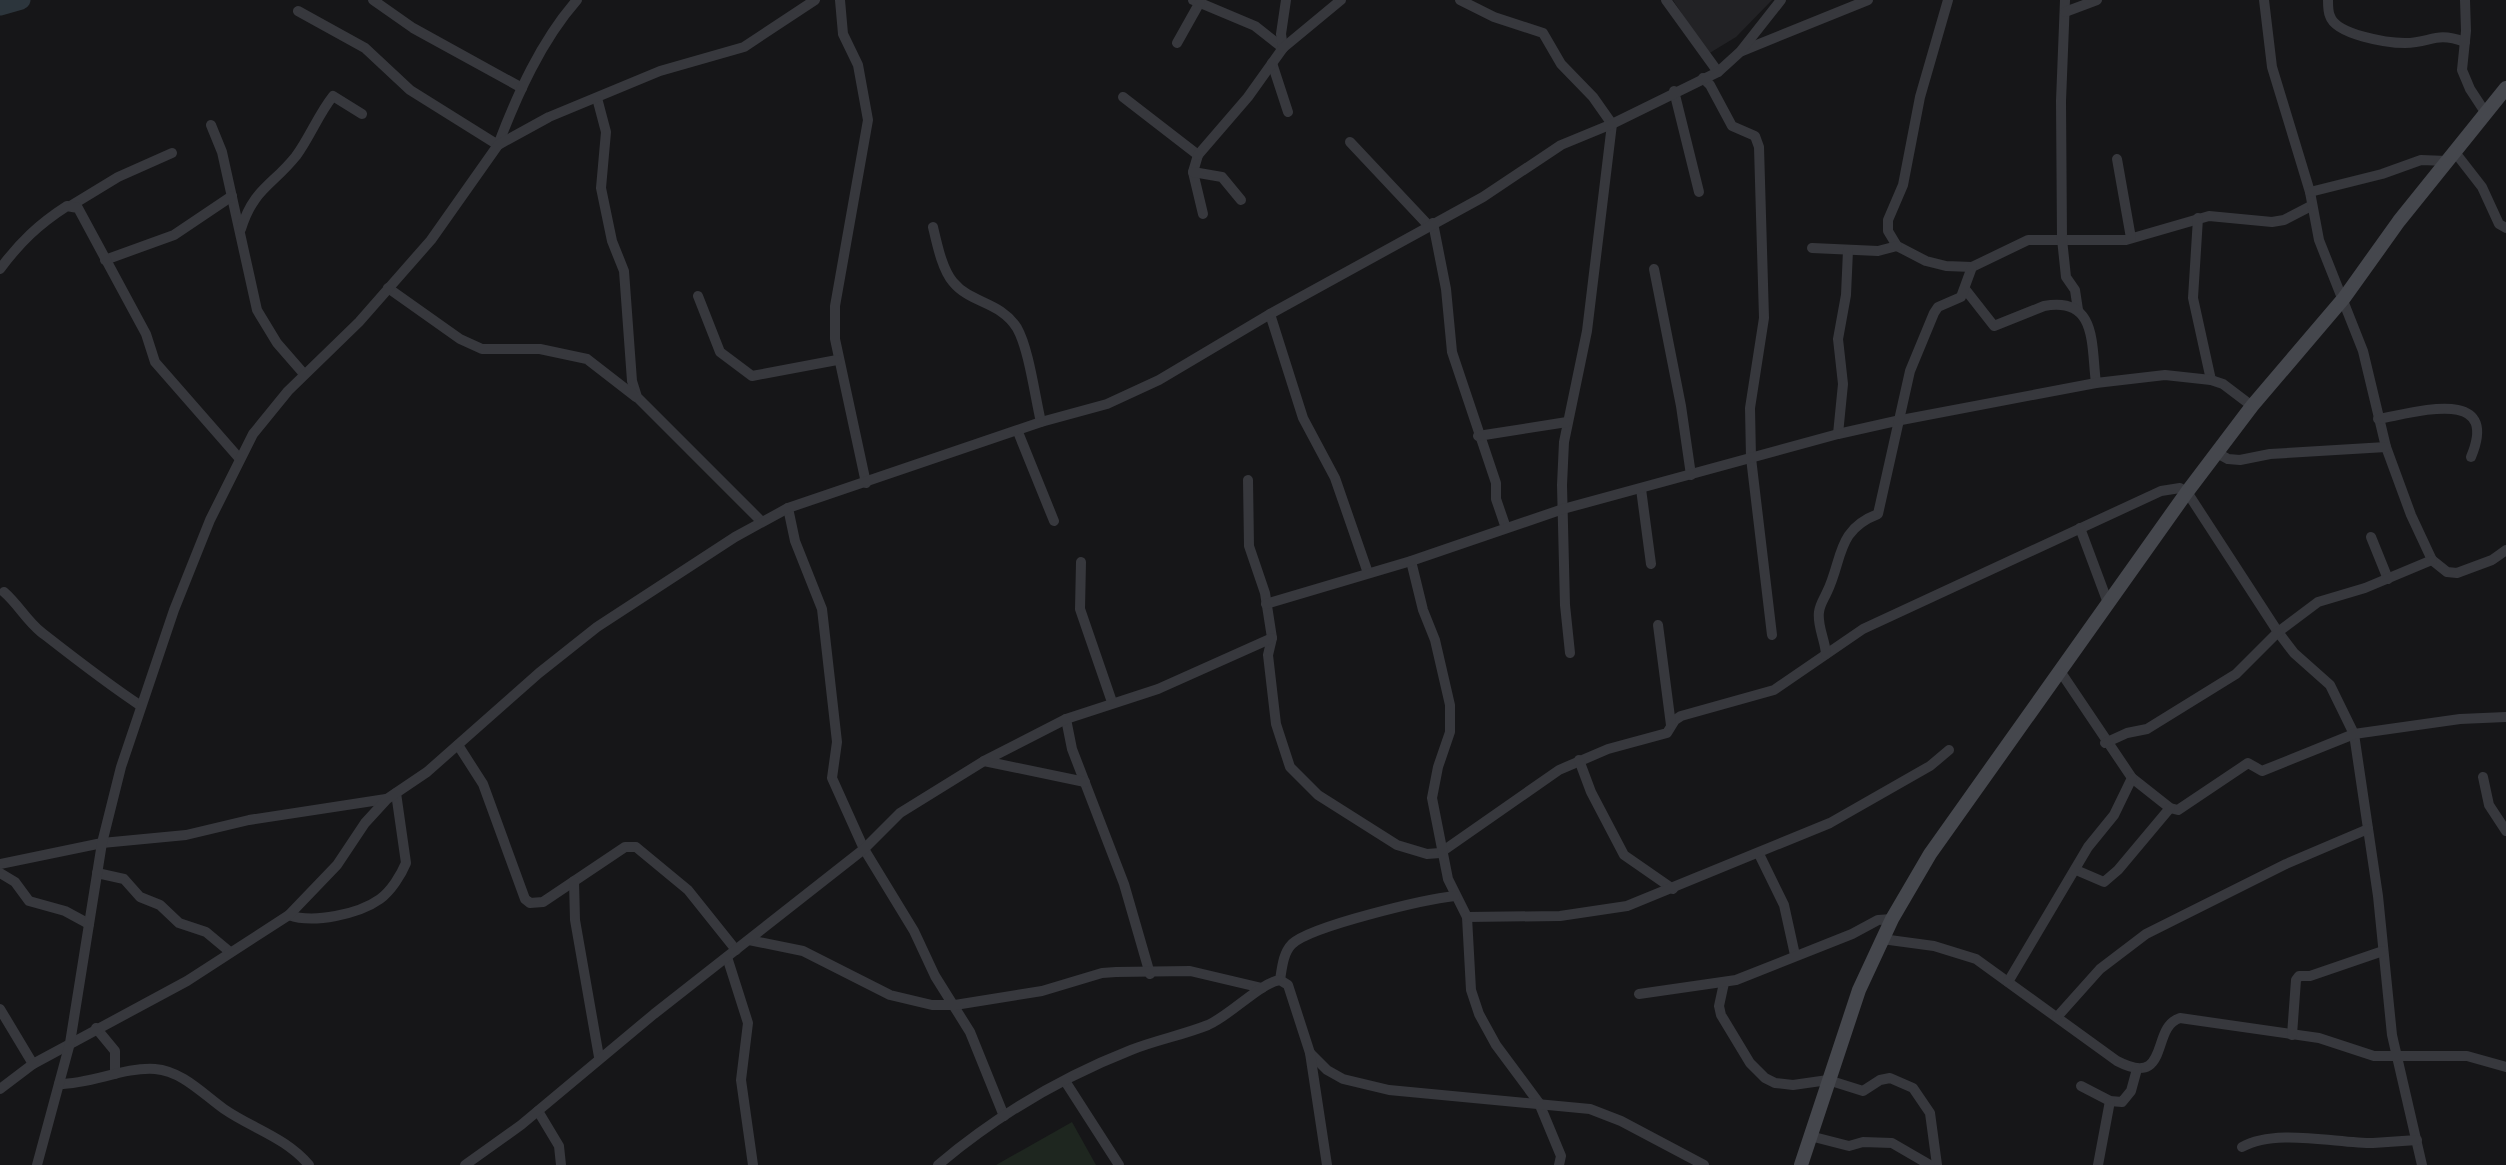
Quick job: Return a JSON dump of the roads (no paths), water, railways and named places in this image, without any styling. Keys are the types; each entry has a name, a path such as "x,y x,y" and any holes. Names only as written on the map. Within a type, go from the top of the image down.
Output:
{"street":[{"path":"373,0 413,28 522,88"},
{"path":"37,1165 70,1043 102,843 141,706 174,610 239,458 269,412 304,374 359,322 430,240 498,145 522,88 562,18 577,0"},
{"path":"498,145 550,117 660,71 744,47 815,0"},
{"path":"840,0 844,34 858,65 868,120 835,306 837,360 866,483"},
{"path":"1283,48 1286,0"},
{"path":"1203,214 1193,172 1198,155 1283,48 1341,0"},
{"path":"1460,0 1494,17 1544,33 1561,64 1593,97 1612,124 1587,331 1567,422 1562,485 1565,605 1570,653"},
{"path":"1666,0 1718,72"},
{"path":"2,1083 96,1028 166,993 289,915 337,865 365,823 391,796 458,745 539,673 597,627 761,522 788,508 1134,393 1270,314 1483,197 1553,150 1718,72 1741,52 1781,0"},
{"path":"1741,52 1868,0"},
{"path":"1948,0 1920,97 1903,185 1888,220 1888,231 1897,246 1926,261 1946,266 1972,267 2018,243 2039,239 2098,242 2132,239 2198,218 2222,216 2272,222 2284,220 2311,206"},
{"path":"2065,0 2062,239 2066,277 2075,290 2078,310 2088,321 2096,383"},
{"path":"2065,12 2097,0"},
{"path":"2264,0 2272,67 2310,192 2311,206 2328,264 2344,298 2363,351 2386,447 2412,515 2432,560 2438,567 2457,573 2492,560 2506,550"},
{"path":"2328,0 2330,17 2335,24 2357,34 2406,43 2442,36 2465,42"},
{"path":"2465,0 2462,70 2470,89 2486,112"},
{"path":"1177,43 1196,1 1255,26 1283,48"},
{"path":"298,11 365,48 411,90 498,145"},
{"path":"1272,63 1288,112"},
{"path":"1703,78 1710,85 1729,123 1755,136 1759,147 1764,318 1750,408 1751,458 1772,635"},
{"path":"1801,1165 1850,1012 1892,919 1930,854 2187,492 2252,406 2344,298 2450,156 2506,88"},
{"path":"1674,91 1699,192"},
{"path":"241,229 248,208 260,190 295,157 333,96 362,114"},
{"path":"1123,97 1198,155"},
{"path":"597,98 606,132 601,188 612,241 624,271 632,381 637,397"},
{"path":"211,125 222,152 257,310 271,334 304,374"},
{"path":"1350,142 1431,225 1446,289 1452,352 1496,483 1496,499 1506,528"},
{"path":"0,269 18,243 46,219 118,177 172,153"},
{"path":"2310,192 2382,174 2421,160 2450,156"},
{"path":"2450,156 2482,187 2499,223 2506,228"},
{"path":"2117,159 2132,239"},
{"path":"1193,172 1222,177 1241,200"},
{"path":"105,260 174,235 232,197"},
{"path":"72,205 81,212 146,334 155,362 239,458"},
{"path":"2198,218 2193,298 2211,380"},
{"path":"933,227 950,279 974,297 1001,309 1017,329 1025,345 1041,422"},
{"path":"1812,248 1878,251 1897,246"},
{"path":"1838,434 1843,384 1838,340 1846,295 1848,250"},
{"path":"1826,654 1825,637 1819,623 1822,599 1828,591 1846,538 1861,521 1878,514 1896,421 1910,371 1934,313 1938,307 1961,297 1972,267"},
{"path":"1654,269 1679,392 1691,475"},
{"path":"388,288 460,339 482,349 540,349 587,359 637,397 761,522"},
{"path":"1965,289 1994,326 2052,304 2078,310"},
{"path":"698,296 720,352 752,376 837,360"},
{"path":"1270,314 1303,418 1335,478 1368,573"},
{"path":"1266,604 1411,561 1563,509 1838,434 1896,421 2096,383 2165,375 2211,380 2223,384 2252,406"},
{"path":"2378,419 2447,408 2465,410 2473,418 2477,437 2471,457"},
{"path":"1478,436 1500,430 1567,422"},
{"path":"1018,432 1054,521"},
{"path":"2217,453 2228,459 2240,460 2270,454 2386,447"},
{"path":"1248,480 1249,546 1266,604 1272,638 1268,655 1276,724 1290,767 1318,795 1388,839 1417,852 1440,853 1536,786 1579,760 1608,748 1660,736 1672,729 1675,720 1681,716 1774,690 1878,621 2172,487 2187,492 2278,632 2294,653 2330,685 2354,734 2391,1025 2422,1165"},
{"path":"1641,489 1651,564"},
{"path":"788,508 794,541 822,609 837,742 832,778 864,849 914,931 935,976 970,1032 1004,1116"},
{"path":"2080,528 2108,603"},
{"path":"2371,537 2388,579"},
{"path":"2105,743 2127,733 2147,729 2236,674 2278,632 2318,602 2388,579 2432,560"},
{"path":"1411,561 1423,610 1435,640 1450,705 1450,732 1438,767 1432,798 1440,853 1455,896 1467,917 1474,1002 1508,1066 1539,1103 1561,1162"},
{"path":"1081,562 1078,594 1080,609 1112,702"},
{"path":"4,592 41,632 141,706"},
{"path":"1658,625 1672,729"},
{"path":"466,1165 538,1111 600,1058 864,849 900,813 984,761 1066,719 1158,689 1272,638"},
{"path":"2060,671 2105,743 2132,778 2170,808 2178,810 2248,763 2262,771 2354,734 2479,717 2506,717"},
{"path":"1066,719 1072,749 1124,884 1150,974"},
{"path":"458,745 483,783 526,899 530,903 543,902 625,847 636,847 688,890 736,950"},
{"path":"1467,917 1581,913 1627,906 1830,823 1930,766 1949,750"},
{"path":"1579,760 1591,792 1624,855 1673,889"},
{"path":"984,761 1085,782"},
{"path":"2483,777 2490,805 2506,831"},
{"path":"2008,982 2088,847 2114,815 2132,778"},
{"path":"0,864 102,843 186,835 249,820 391,796"},
{"path":"289,915 315,921 329,918 380,899 388,890 406,863 391,796"},
{"path":"2076,870 2104,882 2118,870 2170,808"},
{"path":"2057,1017 2100,969 2146,934 2286,864 2368,829"},
{"path":"1759,853 1784,905 1795,955"},
{"path":"0,873 15,882 29,901 65,911 89,924"},
{"path":"97,873 124,878 140,897 160,905 179,923 206,932 230,952"},
{"path":"574,881 575,920 600,1058"},
{"path":"1280,980 1287,950 1299,939 1394,908 1455,896"},
{"path":"1639,994 1724,983 1852,934 1878,920 1892,919"},
{"path":"1882,939 1964,953 2117,1061 2137,1069 2143,1069 2152,1062 2177,1018 2319,1038 2374,1056 2467,1056 2505,1065"},
{"path":"749,940 803,951 890,995 932,1005 955,1005 1049,990 1102,973 1199,972 1262,988"},
{"path":"2292,1035 2296,981 2299,976 2310,976 2382,951"},
{"path":"727,957 748,1023 741,1080 753,1165"},
{"path":"939,1165 1004,1116 1065,1081 1130,1050 1206,1026 1237,1009 1262,988 1280,980"},
{"path":"1280,980 1288,985 1310,1053 1327,1165"},
{"path":"1724,983 1719,1006 1721,1015 1757,1072 1784,1085 1828,1080 1863,1091 1881,1080 1891,1078 1913,1088 1930,1113 1937,1165"},
{"path":"0,1009 33,1064"},
{"path":"96,1028 115,1051 115,1074"},
{"path":"1310,1053 1327,1070 1343,1079 1389,1090 1539,1103 1605,1114 1704,1165"},
{"path":"60,1084 83,1084 115,1074 151,1068 175,1075 201,1089 225,1109 281,1139 309,1165"},
{"path":"2081,1086 2110,1101 2122,1102 2127,1098 2137,1069"},
{"path":"1065,1081 1119,1165"},
{"path":"2098,1165 2110,1101"},
{"path":"538,1111 559,1146 561,1165"},
{"path":"1810,1136 1849,1146 1863,1142 1892,1143 1930,1165"},
{"path":"2242,1147 2256,1139 2267,1137 2307,1140 2330,1137 2370,1143 2417,1140"}],"waterway":[{"path":"0,6 21,0"}]}
